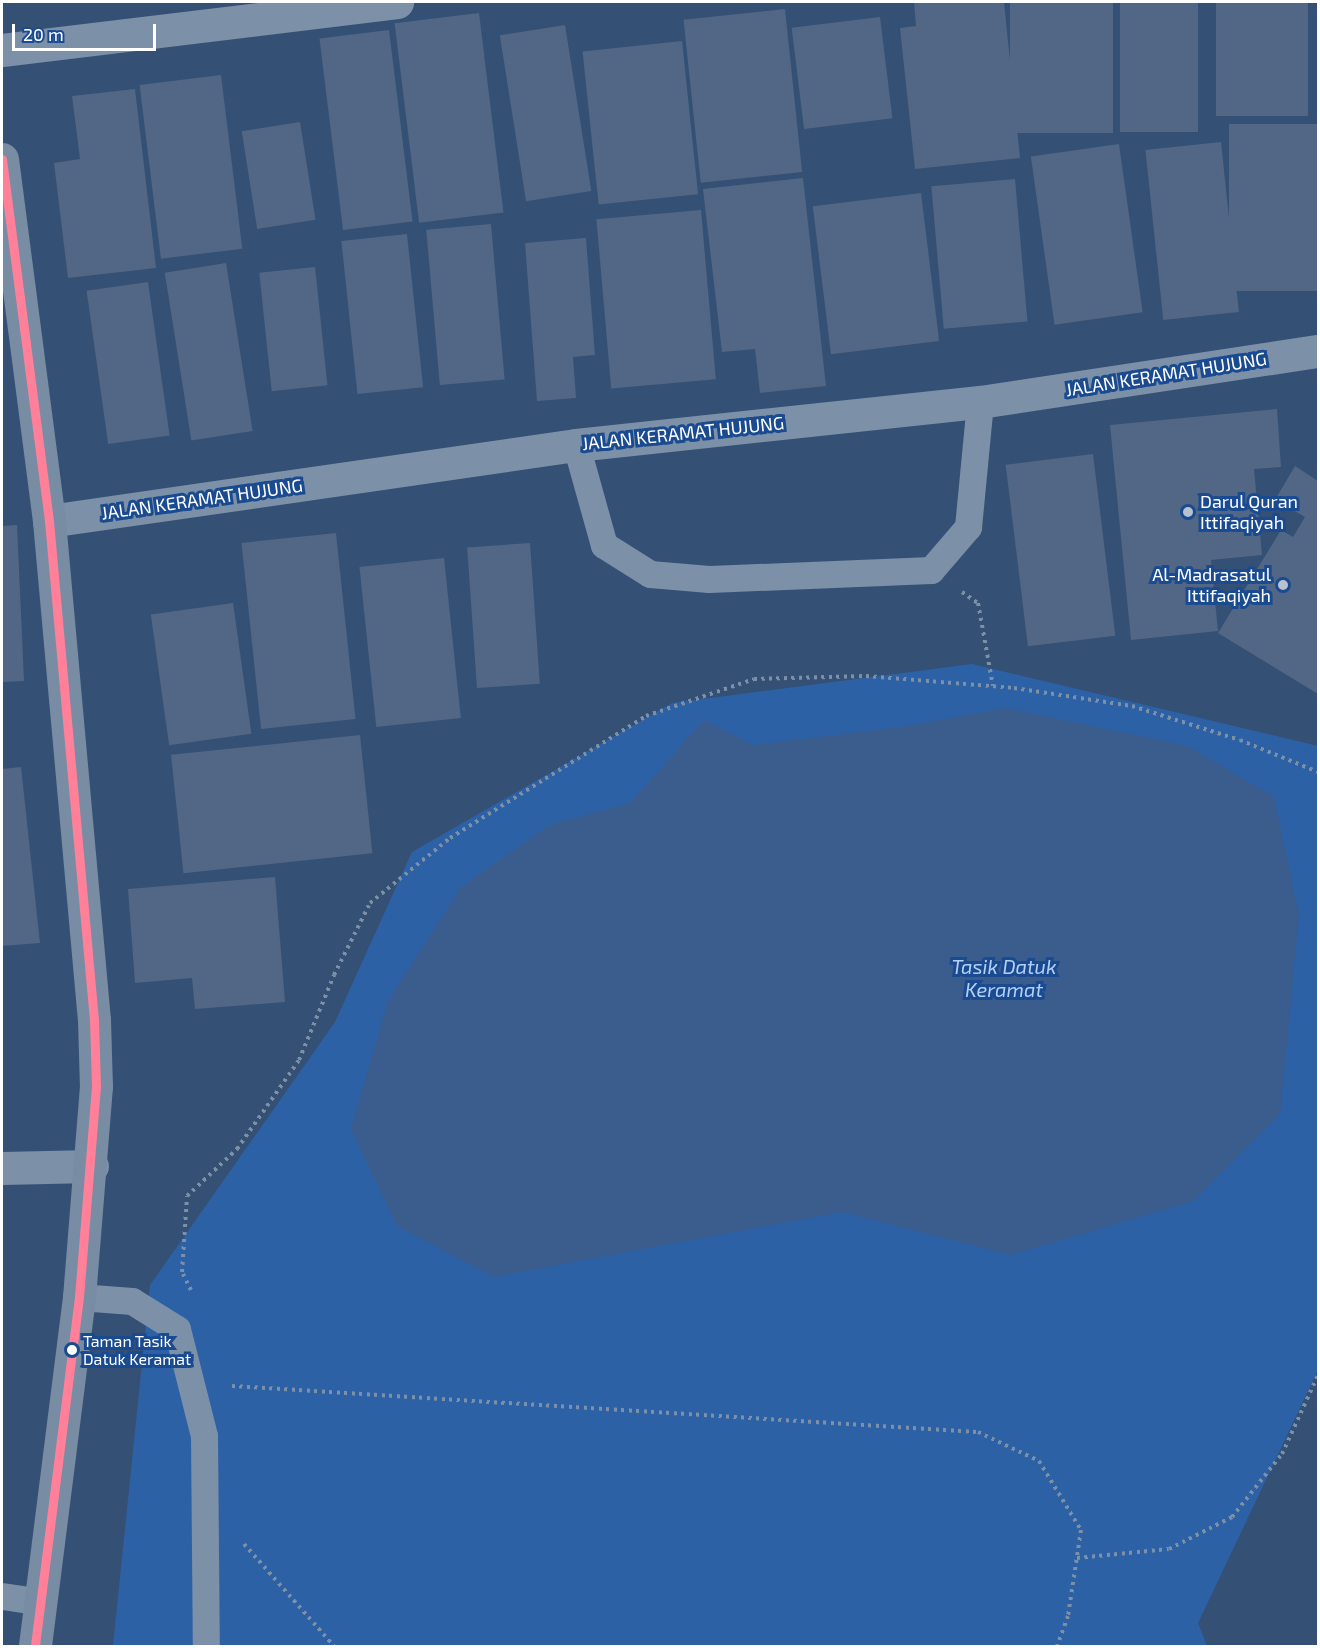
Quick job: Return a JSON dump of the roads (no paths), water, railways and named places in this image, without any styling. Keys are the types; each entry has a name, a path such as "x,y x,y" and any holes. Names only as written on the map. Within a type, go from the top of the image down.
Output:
{"street":[{"path":"2,50 397,2"},
{"path":"2,159 49,521 94,1020 96,1086 92,1166 78,1297 35,1647"},
{"name":"JALAN KERAMAT HUJUNG","path":"49,521 576,445 980,402 1318,351"},
{"path":"2,1168 92,1166"}],"lane":[{"path":"576,445 604,545 650,574 709,579 931,570 968,527 980,402"},
{"path":"78,1297 132,1301 177,1329 204,1436 206,1647"},
{"path":"2,1596 42,1602"}],"water":[{"name":"Tasik Datuk Keramat","path":"1006,708 1188,746 1274,797 1299,915 1280,1114 1194,1201 1011,1255 842,1212 494,1277 397,1226 351,1129 388,1001 461,887 549,825 630,803 704,720 753,745 901,727"}],"place":[{"name":"Darul Quran Ittifaqiyah","path":"1188,512"},
{"name":"Al-Madrasatul Ittifaqiyah","path":"1283,585"},
{"name":"Taman Tasik Datuk Keramat","path":"72,1350"}]}
